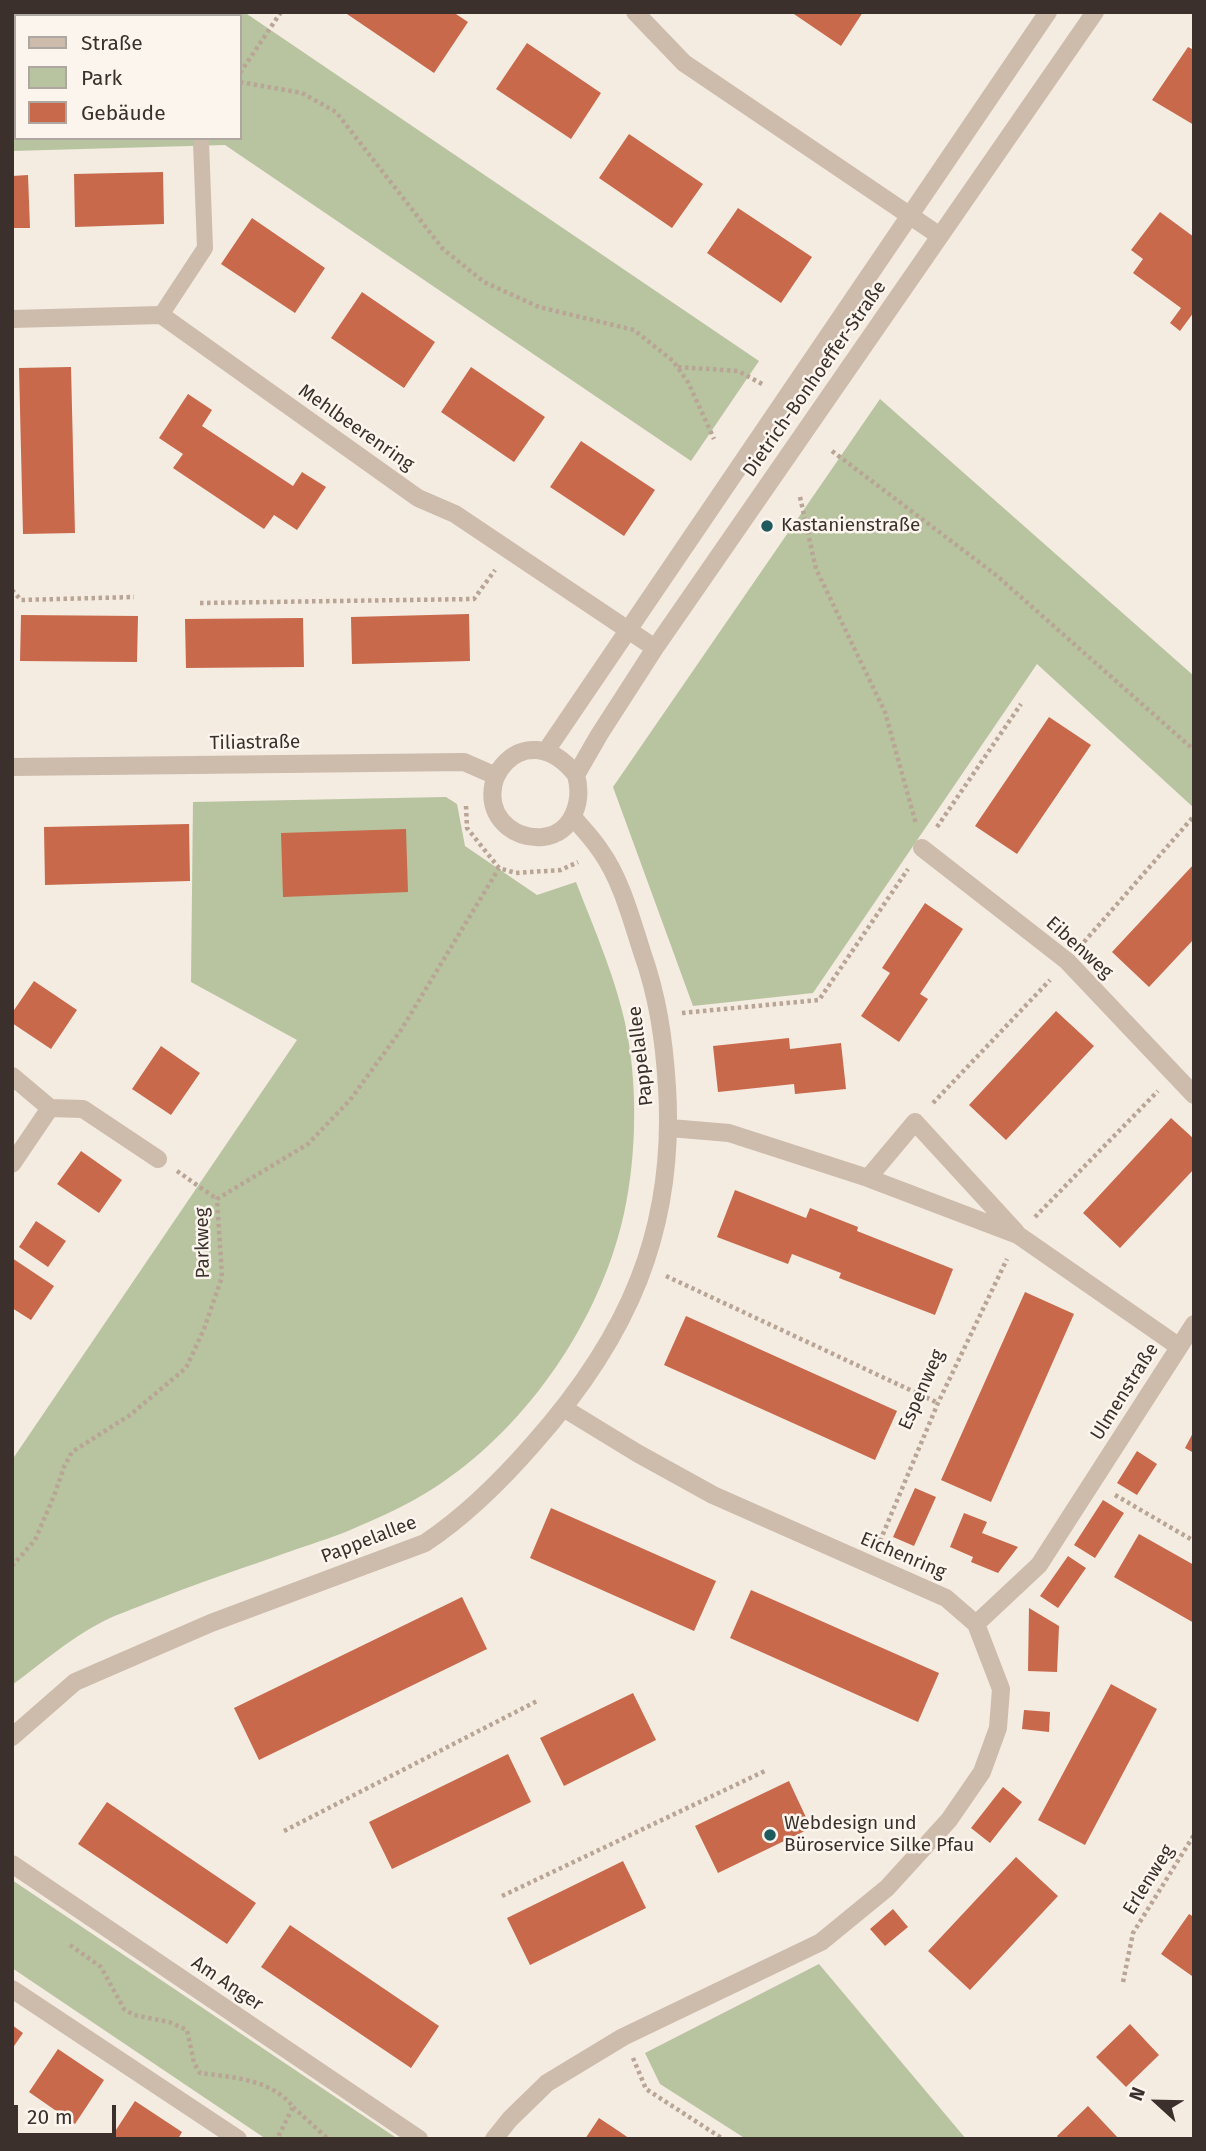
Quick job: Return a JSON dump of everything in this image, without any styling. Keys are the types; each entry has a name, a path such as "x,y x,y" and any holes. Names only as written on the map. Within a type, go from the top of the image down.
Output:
{"street":[{"path":"635,12 684,63 940,236"},
{"name":"Dietrich-Bonhoeffer-Straße","path":"546,751 1048,12"},
{"name":"Dietrich-Bonhoeffer-Straße","path":"573,817 579,796 576,775 598,735 655,648 1095,12"},
{"path":"12,319 161,315"},
{"name":"Mehlbeerenring","path":"161,315 418,498 455,514 655,648"},
{"path":"573,817 562,829 547,836 531,837 515,832 502,822 494,808 492,792 496,776 505,763 517,754 531,750 546,751 564,760 576,775"},
{"name":"Tiliastraße","path":"12,767 464,762 496,776"},
{"name":"Pappelallee","path":"12,1737 75,1682 211,1623 425,1543 450,1526 494,1488 565,1409 606,1350 646,1266 667,1175 670,1128 660,1015 649,971 618,884 601,851 573,817"},
{"name":"Eibenweg","path":"922,848 1067,961 1194,1095"},
{"path":"12,1076 50,1108 83,1109 158,1159"},
{"path":"12,1164 50,1108"},
{"path":"868,1178 915,1122 1018,1235 1178,1346"},
{"path":"670,1128 730,1133 868,1178 1018,1235"},
{"name":"Ulmenstraße","path":"976,1625 1039,1565 1194,1324"},
{"name":"Eichenring","path":"494,2139 510,2119 547,2083 624,2037 821,1942 887,1888 949,1820 982,1772 998,1728 1001,1689 976,1625 946,1598 713,1494 637,1453 565,1409"},
{"name":"Am Anger","path":"12,1864 419,2139"},
{"path":"12,1989 238,2139"}],"lane":[{"path":"161,315 205,248 201,142"}],"path":[{"path":"242,70 281,12"},
{"path":"242,82 302,93 336,111 443,249 484,282 539,307 634,330 673,361 688,382 714,439"},
{"path":"677,367 738,370 786,397"},
{"path":"832,451 996,575 1194,750"},
{"path":"800,497 817,569 885,712 922,848"},
{"path":"200,603 474,599 508,551"},
{"path":"12,590 21,600 134,597"},
{"path":"660,1015 819,1000 1021,704"},
{"name":"Parkweg","path":"12,1566 35,1540 72,1452 130,1415 186,1368 204,1329 222,1277 217,1199 309,1144 350,1100 401,1030 499,868"},
{"name":"Espenweg","path":"870,1566 938,1403 1018,1235 1174,1074"},
{"path":"158,1159 217,1199"},
{"path":"646,1266 938,1403"},
{"path":"1093,1482 1194,1541"},
{"path":"284,1831 539,1700"},
{"path":"502,1896 765,1771"},
{"name":"Erlenweg","path":"1123,1983 1133,1933 1194,1835"},
{"path":"70,1945 101,1967 124,2009 134,2015 169,2022 187,2030 194,2063 200,2073 238,2077 261,2084 285,2096 293,2107 328,2139"},
{"path":"624,2037 646,2089 723,2139"},
{"path":"276,2139 293,2107"}],"green space":[{"path":"244,12 759,361 691,461 225,145 12,151 12,27 14,140 242,140 242,14 46,14"},
{"path":"880,399 1194,676 1194,808 1037,664 813,993 693,1006 613,787"},
{"path":"446,797 457,804 465,846 537,895 576,882 623,1012 633,1081 634,1129 630,1178 615,1247 583,1322 538,1392 481,1453 448,1478 407,1504 350,1530 107,1619 67,1643 12,1685 12,1460 297,1040 191,982 193,802"},
{"path":"12,1880 398,2139 266,2139 12,1968"},
{"path":"819,1964 966,2139 746,2139 660,2084 645,2053"}],"building":[{"path":"344,12 453,12 468,22 434,73"},
{"path":"791,12 863,12 841,46"},
{"path":"527,43 601,93 571,139 496,89"},
{"path":"1188,47 1194,50 1194,125 1152,100"},
{"path":"629,134 703,184 672,228 599,178"},
{"path":"163,172 164,224 75,227 74,174"},
{"path":"28,175 30,228 12,228 12,176"},
{"path":"738,208 812,257 781,303 707,253"},
{"path":"1160,212 1194,237 1194,312 1180,331 1170,323 1181,308 1133,273 1143,259 1131,250"},
{"path":"252,218 325,268 295,313 221,264"},
{"path":"362,292 435,342 404,388 331,338"},
{"path":"71,367 75,533 23,534 19,368"},
{"path":"471,367 545,417 514,462 441,412"},
{"path":"188,394 212,410 202,426 293,486 302,472 326,487 297,530 274,515 264,529 173,468 183,454 159,438"},
{"path":"581,441 655,490 624,536 550,487"},
{"path":"469,614 470,661 352,664 351,617"},
{"path":"21,615 138,616 137,662 20,661"},
{"path":"303,618 304,667 186,668 185,619"},
{"path":"1049,717 1091,745 1017,854 975,826"},
{"path":"189,824 190,881 45,885 44,827"},
{"path":"406,829 408,892 283,897 281,833"},
{"path":"1194,864 1194,939 1149,987 1112,952"},
{"path":"925,903 963,929 920,994 928,999 899,1042 861,1016 890,973 882,968"},
{"path":"34,981 77,1010 51,1049 12,1023 12,1013"},
{"path":"1056,1011 1094,1046 1006,1140 969,1105"},
{"path":"789,1038 790,1049 841,1043 846,1089 795,1094 794,1084 718,1092 713,1046"},
{"path":"161,1046 200,1073 171,1115 132,1089"},
{"path":"1171,1118 1194,1139 1194,1169 1120,1248 1083,1213"},
{"path":"81,1151 122,1180 99,1213 57,1184"},
{"path":"735,1190 806,1218 810,1208 858,1227 857,1231 953,1269 935,1315 839,1278 841,1273 792,1254 788,1264 717,1237"},
{"path":"36,1221 66,1241 48,1267 19,1247"},
{"path":"12,1258 54,1286 31,1320 12,1308"},
{"path":"1025,1292 1074,1314 991,1502 941,1480"},
{"path":"686,1316 897,1411 875,1460 664,1365"},
{"path":"1194,1431 1194,1453 1185,1448"},
{"path":"1137,1451 1157,1464 1137,1495 1117,1483"},
{"path":"915,1488 936,1497 914,1546 893,1537"},
{"path":"1103,1500 1124,1513 1095,1558 1074,1545"},
{"path":"551,1508 716,1581 694,1631 530,1558"},
{"path":"964,1513 987,1522 982,1533 1018,1547 998,1573 971,1562 973,1557 950,1547"},
{"path":"1139,1534 1194,1565 1194,1623 1114,1577"},
{"path":"1068,1556 1086,1568 1058,1608 1040,1596"},
{"path":"751,1590 939,1673 918,1722 730,1638"},
{"path":"462,1597 487,1649 259,1760 234,1708"},
{"path":"1029,1608 1059,1626 1057,1672 1028,1671"},
{"path":"1111,1684 1157,1709 1085,1845 1038,1820"},
{"path":"633,1693 656,1740 564,1786 540,1738"},
{"path":"1024,1710 1050,1712 1049,1732 1022,1729"},
{"path":"508,1754 531,1802 392,1869 369,1822"},
{"path":"789,1781 811,1828 718,1873 695,1826"},
{"path":"1003,1787 1022,1802 990,1843 971,1828"},
{"path":"107,1802 256,1903 227,1944 78,1844"},
{"path":"1016,1857 1058,1896 970,1990 928,1951"},
{"path":"623,1861 646,1908 530,1965 507,1918"},
{"path":"893,1909 908,1927 885,1946 870,1929"},
{"path":"1189,1914 1194,1917 1192,1976 1161,1954"},
{"path":"290,1925 439,2026 411,2068 261,1967"},
{"path":"1130,2024 1159,2055 1126,2087 1096,2057"},
{"path":"12,2025 23,2033 12,2049"},
{"path":"58,2049 104,2080 75,2124 29,2092"},
{"path":"135,2101 182,2132 178,2139 110,2139"},
{"path":"1088,2106 1119,2139 1059,2139 1057,2136"},
{"path":"599,2118 620,2132 630,2139 585,2139"}],"place":[{"name":"Kastanienstraße","path":"767,526"},
{"name":"Webdesign und Büroservice Silke Pfau","path":"770,1835"}]}
